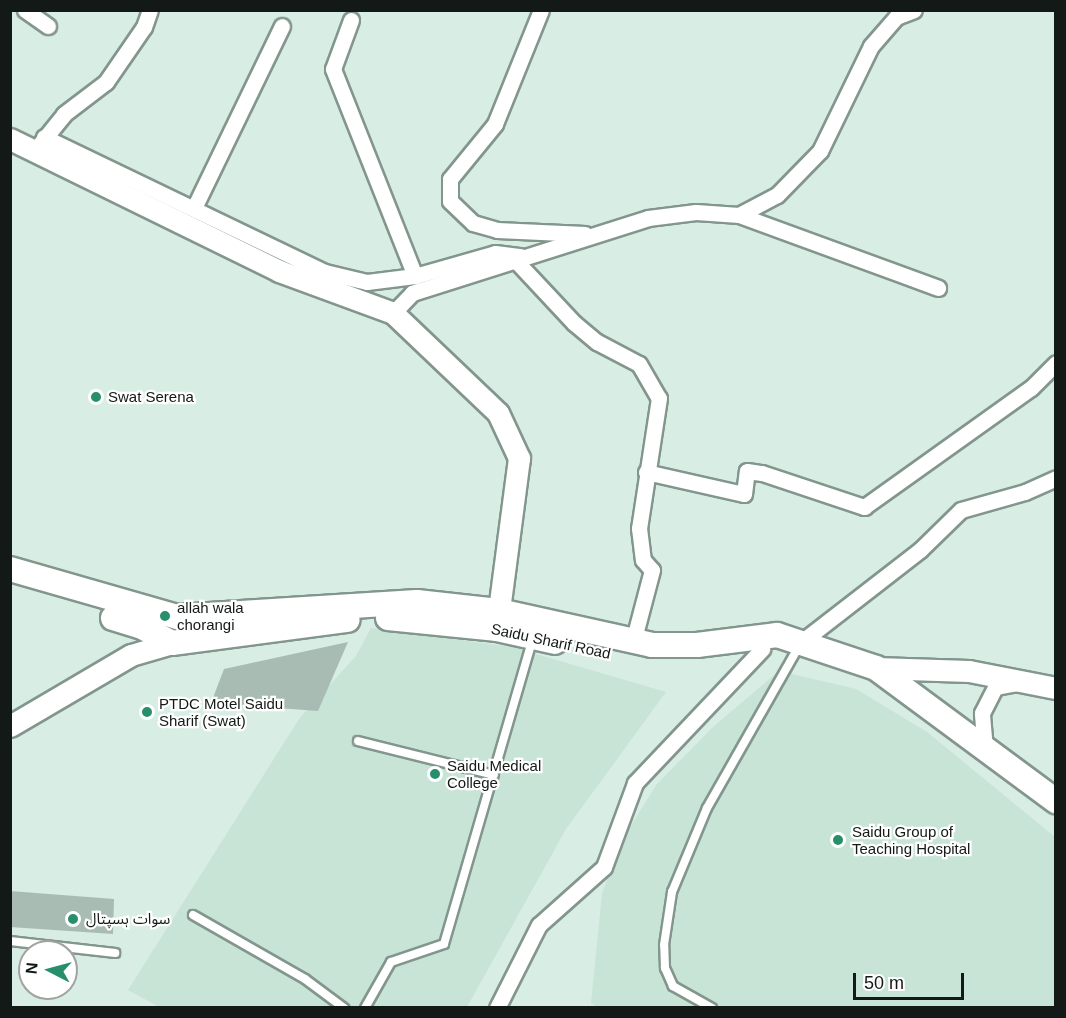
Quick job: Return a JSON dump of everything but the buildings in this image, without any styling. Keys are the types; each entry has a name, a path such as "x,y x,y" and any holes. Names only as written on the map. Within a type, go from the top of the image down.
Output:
{"main road":[{"path":"10,569 177,617"},
{"path":"10,584 140,626 172,643 345,612 417,602 498,620 633,642 697,645 777,635 800,643"},
{"path":"140,626 177,617 345,612"},
{"name":"Saidu Sharif Road","path":"498,620 534,636 642,659 705,658 800,643 876,668 1056,801"}],"street":[{"path":"25,10 48,26"},
{"path":"40,144 64,114 106,82 144,27 150,10"},
{"path":"541,10 495,124 450,179 450,201 473,224 497,230 594,235"},
{"path":"739,215 777,195 820,151 871,46 896,17 914,10"},
{"path":"351,20 333,69 415,276"},
{"path":"194,208 282,26"},
{"path":"10,139 40,144 194,208 325,272 367,282 415,276 495,254 520,259 574,323 597,342 639,364 659,398 639,528 643,560 652,570 633,642"},
{"path":"40,144 279,271 393,313 498,413 519,458 498,620"},
{"path":"393,313 412,293 648,218 696,212 739,215 938,288"},
{"path":"646,472 744,494 747,471 762,473 864,507 1030,388 1056,363"},
{"path":"800,643 920,550 961,510 1025,492 1056,478"},
{"path":"10,726 131,655 172,643"},
{"path":"497,1008 539,925 604,867 635,783 762,649"},
{"path":"876,668 969,671 1056,688"},
{"path":"985,749 982,713 994,687 1024,681"}],"lane":[{"path":"365,1008 391,962 444,944 534,636"},
{"path":"712,1008 673,986 665,968 664,945 672,892 707,808 800,643"},
{"path":"358,741 494,775"},
{"path":"193,915 305,979 344,1008"},
{"path":"10,941 115,953"}],"shaded area":[{"name":"Saidu Medical College","path":"371,628 512,647 666,692 566,829 467,1007 159,1007 128,990 299,719 356,656"},
{"name":"Saidu Group of Teaching Hospital","path":"779,671 856,689 927,732 1055,837 1054,1007 598,1008 591,1003 602,894 620,843 657,784 714,726"}],"place":[{"name":"Swat Serena","path":"96,397"},
{"name":"allah wala chorangi","path":"165,616"},
{"name":"PTDC Motel Saidu Sharif (Swat)","path":"147,712"},
{"name":"Saidu Medical College","path":"435,774"},
{"name":"Saidu Group of Teaching Hospital","path":"838,840"},
{"name":"سوات ہسپتال","path":"73,919"}]}
